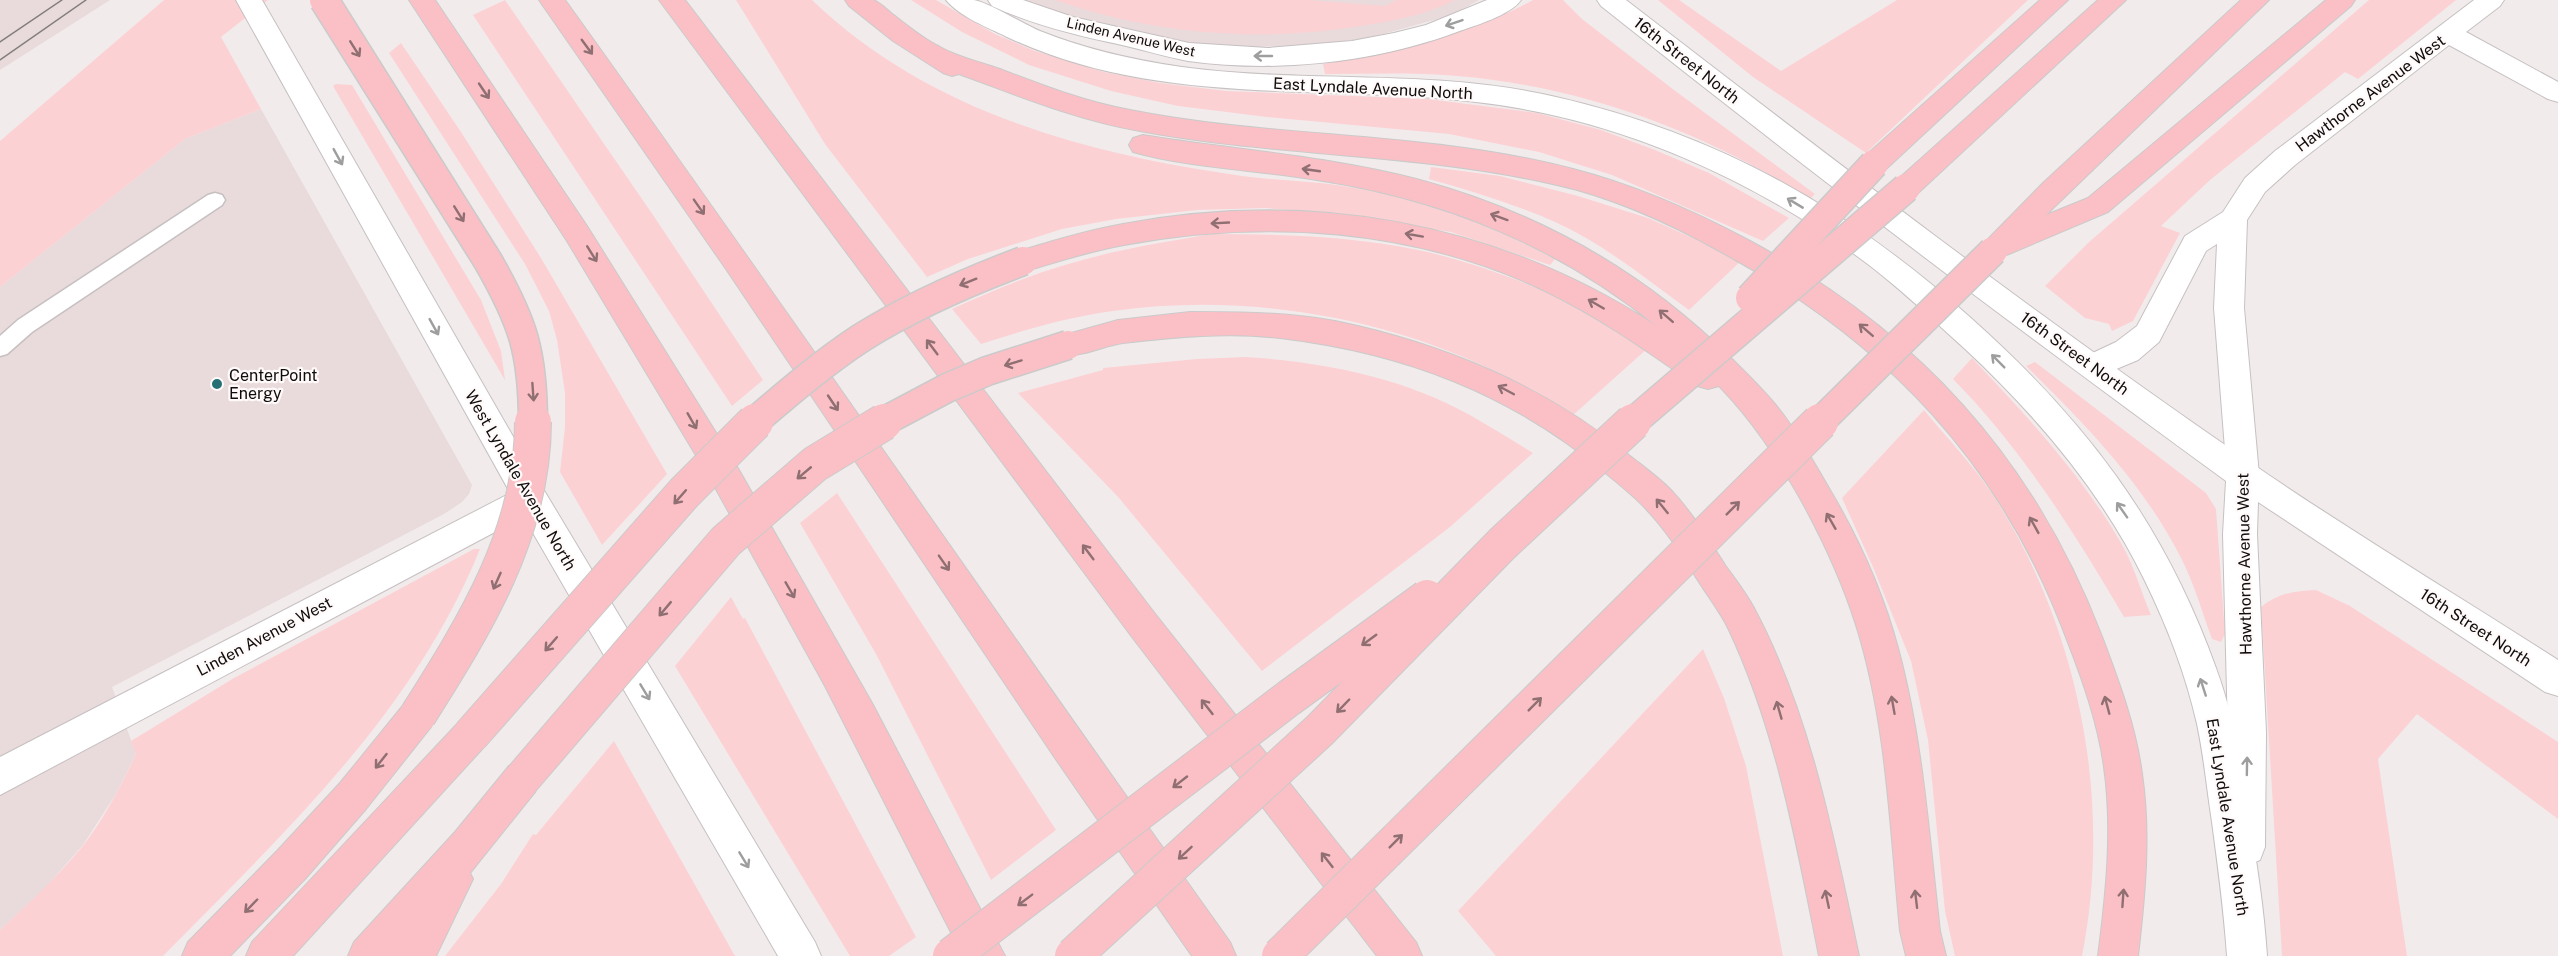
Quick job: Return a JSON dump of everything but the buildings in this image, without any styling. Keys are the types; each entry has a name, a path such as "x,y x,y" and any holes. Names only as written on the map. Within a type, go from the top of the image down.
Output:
{"highway":[{"path":"202,956 291,865 353,796 418,715 465,642 497,582 518,530 531,477 535,426 531,370 524,333 510,299 324,0"},
{"path":"422,0 570,220 681,401 816,634 985,956"},
{"path":"552,0 696,203 1068,746 1216,956"},
{"path":"672,0 689,13 934,350 1130,607 1402,956"},
{"path":"858,0 902,35 999,98 1051,119 1142,145 1378,180 1469,206 1542,234 1634,289 1709,354 1767,417 1836,531 1859,582 1880,645 1893,702 1920,932 1926,956"},
{"path":"1644,411 1874,164 2055,0"},
{"path":"1073,956 1320,730 1502,544 1644,411 1906,188 2113,0"},
{"path":"1280,956 2053,190 2256,0"},
{"path":"1996,248 2098,205 2342,0"},
{"path":"934,55 1083,108 1138,120 1246,137 1463,158 1559,176 1634,200 1700,228 1776,266 1840,309 1911,370 1974,439 2007,482 2032,522 2072,600 2108,706 2125,783 2126,864 2118,956"},
{"path":"266,956 471,735 688,488 770,407 816,370 901,314 958,286 1023,261 1089,242 1137,232 1218,222 1342,225 1426,238 1468,248 1511,264 1580,295 1644,332 1767,417"},
{"path":"368,956 469,845 522,779 726,541 814,464 873,428 947,388 987,371 1117,332 1233,322 1287,325 1377,340 1423,354 1478,375 1520,398 1600,450 1652,493 1687,536 1742,619 1773,692 1823,878 1839,956"},
{"path":"951,956 1289,698 1502,544"},
{"path":"415,956 469,845"}],"street":[{"name":"West Lyndale Avenue North","path":"249,0 530,497 801,956"},
{"name":"East Lyndale Avenue North","path":"959,0 1001,25 1059,47 1121,64 1216,80 1469,91 1550,104 1587,113 1677,143 1733,168 1818,217 1873,253 1931,300 2030,393 2088,462 2131,522 2158,572 2186,636 2214,722 2245,909 2247,956"},
{"name":"Linden Avenue West","path":"1000,0 1081,27 1187,51 1271,57 1313,54 1389,41 1455,23 1490,10 1508,0"},
{"name":"16th Street North","path":"1610,0 1792,143 2042,330 2095,366 2243,475 2558,680"},
{"name":"Hawthorne Avenue West","path":"2095,366 2127,351 2148,334 2195,244 2233,219 2255,185 2285,158 2491,0"},
{"path":"2448,34 2558,93"},
{"name":"Hawthorne Avenue West","path":"2233,219 2229,308 2243,475 2240,534 2247,732 2245,909"},
{"name":"Linden Avenue West","path":"0,777 530,497"}],"lane":[{"path":"0,348 25,326 215,200"}],"shaded area":[{"path":"0,0 110,0 0,70"},
{"path":"164,0 268,0 221,37 261,109 185,139 0,287 0,141"},
{"path":"505,0 763,380 732,406 473,15"},
{"path":"736,0 812,0 858,39 907,72 958,99 1012,122 1068,140 1184,167 1256,178 1337,185 1401,197 1478,222 1555,259 1550,265 1451,232 1328,213 1265,208 1197,210 1116,219 1062,229 968,259 927,277 825,144"},
{"path":"911,0 936,0 995,34 1035,51 1104,72 1160,83 1226,91 1428,99 1537,113 1601,130 1655,150 1709,173 1789,218 1763,241 1612,175 1539,152 1449,134 1178,106 1111,91 1029,65 962,32"},
{"path":"1012,0 1479,0 1452,15 1365,39 1236,48 1153,44"},
{"path":"1055,0 1307,0 1385,6 1397,0 1455,0 1423,13 1367,25 1328,31 1249,34 1170,28 1093,12"},
{"path":"1533,0 1563,0 1582,19 1674,90 1815,194 1810,199 1770,175 1685,133 1641,116 1550,90 1504,81 1457,76 1391,73 1325,74 1323,64 1431,41 1482,24"},
{"path":"1658,0 1679,0 1781,71 1897,0 2028,0 1866,153 1753,77"},
{"path":"2369,0 2456,0 2358,79 2345,72 2210,180 2161,226 2180,233 2133,321 2112,331 2109,324 2085,318 2045,286 2088,243"},
{"path":"401,43 541,258 667,474 602,545 560,472 565,427 565,393 557,340 549,311 525,264 389,53"},
{"path":"336,84 352,85 481,300 501,351 505,380 333,86"},
{"path":"261,109 472,485 469,494 462,502 444,514 112,687 136,754 116,794 83,845 44,889 0,930 0,287 185,139"},
{"path":"1431,167 1500,176 1578,196 1648,218 1742,260 1689,310 1624,263 1573,231 1540,215 1429,179"},
{"path":"1213,234 1290,235 1341,239 1392,245 1458,260 1536,287 1573,303 1648,348 1572,416 1521,385 1467,359 1411,337 1352,322 1293,311 1233,305 1172,306 1113,311 1046,324 981,344 952,309 1051,269 1139,247"},
{"path":"1246,357 1304,363 1390,381 1470,415 1533,453 1450,527 1262,671 1119,498 1018,393 1103,370 1103,368"},
{"path":"1972,358 2033,424 2089,493 2126,551 2151,615 2124,617 2046,492 2002,434 1953,379"},
{"path":"2035,362 2206,493 2216,509 2225,634 2221,642 2212,639 2186,568 2149,505 2091,432 2026,366"},
{"path":"1924,410 1993,495 2023,547 2048,601 2067,658 2081,717 2090,777 2093,837 2091,897 2082,956 1955,956 1945,911 1928,740 1911,661 1842,498"},
{"path":"837,493 1056,830 991,880 876,654 800,523"},
{"path":"474,549 480,549 452,608 420,664 383,717 300,816 163,956 0,956 0,930 82,847 105,814 136,754 131,741 234,678"},
{"path":"2316,590 2350,606 2558,742 2558,819 2417,714 2378,759 2407,956 2282,956 2261,607 2287,594"},
{"path":"731,597 743,619 745,618 916,937 889,956 850,956 675,666"},
{"path":"1703,649 1724,698 1746,766 1783,956 1496,956 1458,911"},
{"path":"614,741 735,956 445,956 501,884 533,834 536,835"}],"tram line":[{"path":"0,42 62,0"},
{"path":"0,60 86,0"}],"place":[{"name":"CenterPoint Energy","path":"217,384"}]}
